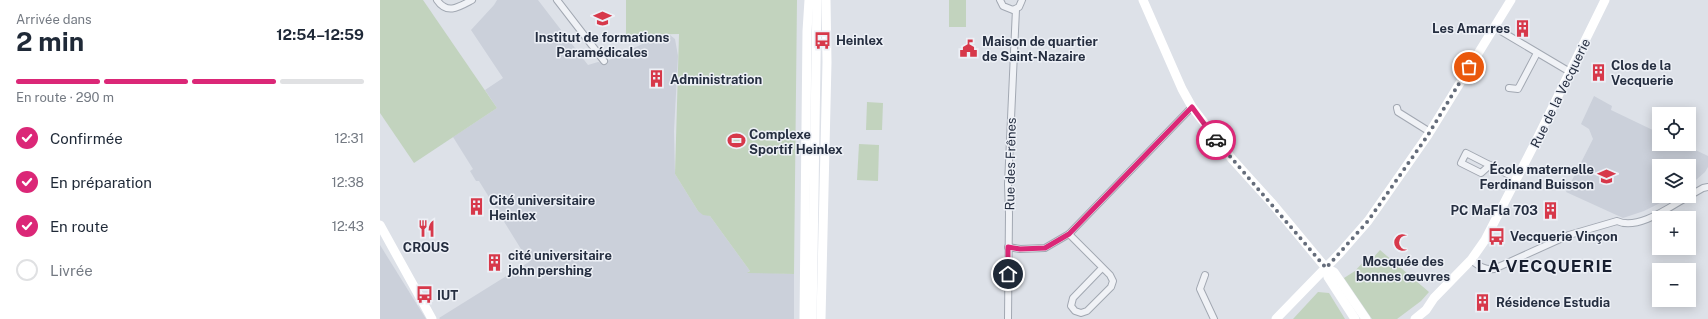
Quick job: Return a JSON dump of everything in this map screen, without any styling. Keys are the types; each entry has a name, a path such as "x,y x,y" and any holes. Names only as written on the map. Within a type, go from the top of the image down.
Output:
{"main road":[{"path":"804,319 807,46 809,0"},
{"path":"812,319 817,0"},
{"path":"821,319 827,62 826,0"},
{"path":"1143,0 1182,89 1192,107 1232,159 1271,202 1326,268 1334,272 1366,319"},
{"path":"1276,319 1326,268 1368,221 1430,132 1511,0"},
{"name":"Rue de la Vecquerie","path":"1415,319 1426,310 1434,298 1471,260 1493,226 1605,0"},
{"path":"380,225 432,319"},
{"path":"1326,268 1328,277 1355,319"}],"street":[{"path":"437,0 441,6 450,8 460,8 472,0"},
{"path":"557,0 604,61"},
{"path":"1000,0 1006,9 1016,9 1021,4 1022,0"},
{"name":"Rue des Frênes","path":"1008,319 1008,177 1016,9"},
{"path":"1494,27 1570,72"},
{"path":"1509,88 1518,88 1537,53"},
{"path":"1008,247 1020,249 1045,248 1069,234 1192,107"},
{"path":"1397,108 1398,112 1430,132"},
{"path":"1490,165 1517,179"},
{"path":"1696,192 1708,187"},
{"path":"1471,260 1487,270 1494,269 1569,235 1617,221 1635,222 1659,215 1678,203"},
{"path":"1069,234 1110,275 1113,281 1111,286 1087,311 1081,313 1075,311 1071,306 1073,298 1102,268"},
{"path":"1205,275 1200,289 1214,319"}],"shaded area":[{"path":"497,0 538,0 588,65 598,62 603,63 661,35 670,35 675,39 678,56 674,131 675,174 698,211 710,216 750,271 748,272 794,274 794,319 439,318 529,262 479,181 476,181 470,171 473,169 453,137 497,108 485,90 503,78 471,30"},
{"path":"1594,96 1612,106 1611,110 1652,130 1652,151 1696,150 1708,156 1708,167 1705,172 1696,180 1696,159 1652,159 1652,203 1660,203 1644,211 1623,218 1566,192 1593,139 1589,129 1581,124"},
{"path":"380,245 426,319 380,319"}],"green space":[{"path":"380,0 423,0 497,108 414,163 380,113"},
{"name":"Complexe Sportif Heinlex","path":"626,0 797,0 794,274 747,273 750,271 710,216 703,215 698,211 675,174 679,34 626,35"},
{"path":"949,0 966,0 966,27 949,27"},
{"path":"867,102 883,103 882,130 866,130"},
{"path":"859,144 879,145 878,181 857,180"},
{"path":"1380,250 1429,292 1421,301 1397,319 1372,319 1344,278 1355,271 1365,260 1372,259"},
{"path":"1318,292 1329,293 1345,319 1293,319"}],"way so far":[{"path":"1216,140 1316,254 1326,268 1368,221 1428,135 1469,67"}],"place":[{"name":"Institut de formations Paramédicales","path":"602,18"},
{"name":"Les Amarres","path":"1523,28"},
{"name":"Heinlex","path":"823,40"},
{"name":"Maison de quartier de Saint-Nazaire","path":"969,48"},
{"name":"Clos de la Vecquerie","path":"1598,72"},
{"name":"Administration","path":"657,79"},
{"name":"Complexe Sportif Heinlex","path":"736,141"},
{"name":"École maternelle Ferdinand Buisson","path":"1607,176"},
{"name":"Cité universitaire Heinlex","path":"476,207"},
{"name":"PC MaFla 703","path":"1551,210"},
{"name":"CROUS","path":"426,228"},
{"name":"Vecquerie Vinçon","path":"1497,236"},
{"name":"Mosquée des bonnes œuvres","path":"1403,242"},
{"name":"cité universitaire john pershing","path":"495,262"},
{"name":"IUT","path":"424,295"},
{"name":"Résidence Estudia","path":"1483,302"}],"district":[{"name":"LA VECQUERIE","path":"1545,266"}],"route":[{"path":"1008,274 1008,247 1020,249 1045,248 1069,234 1192,107 1216,140"}]}
